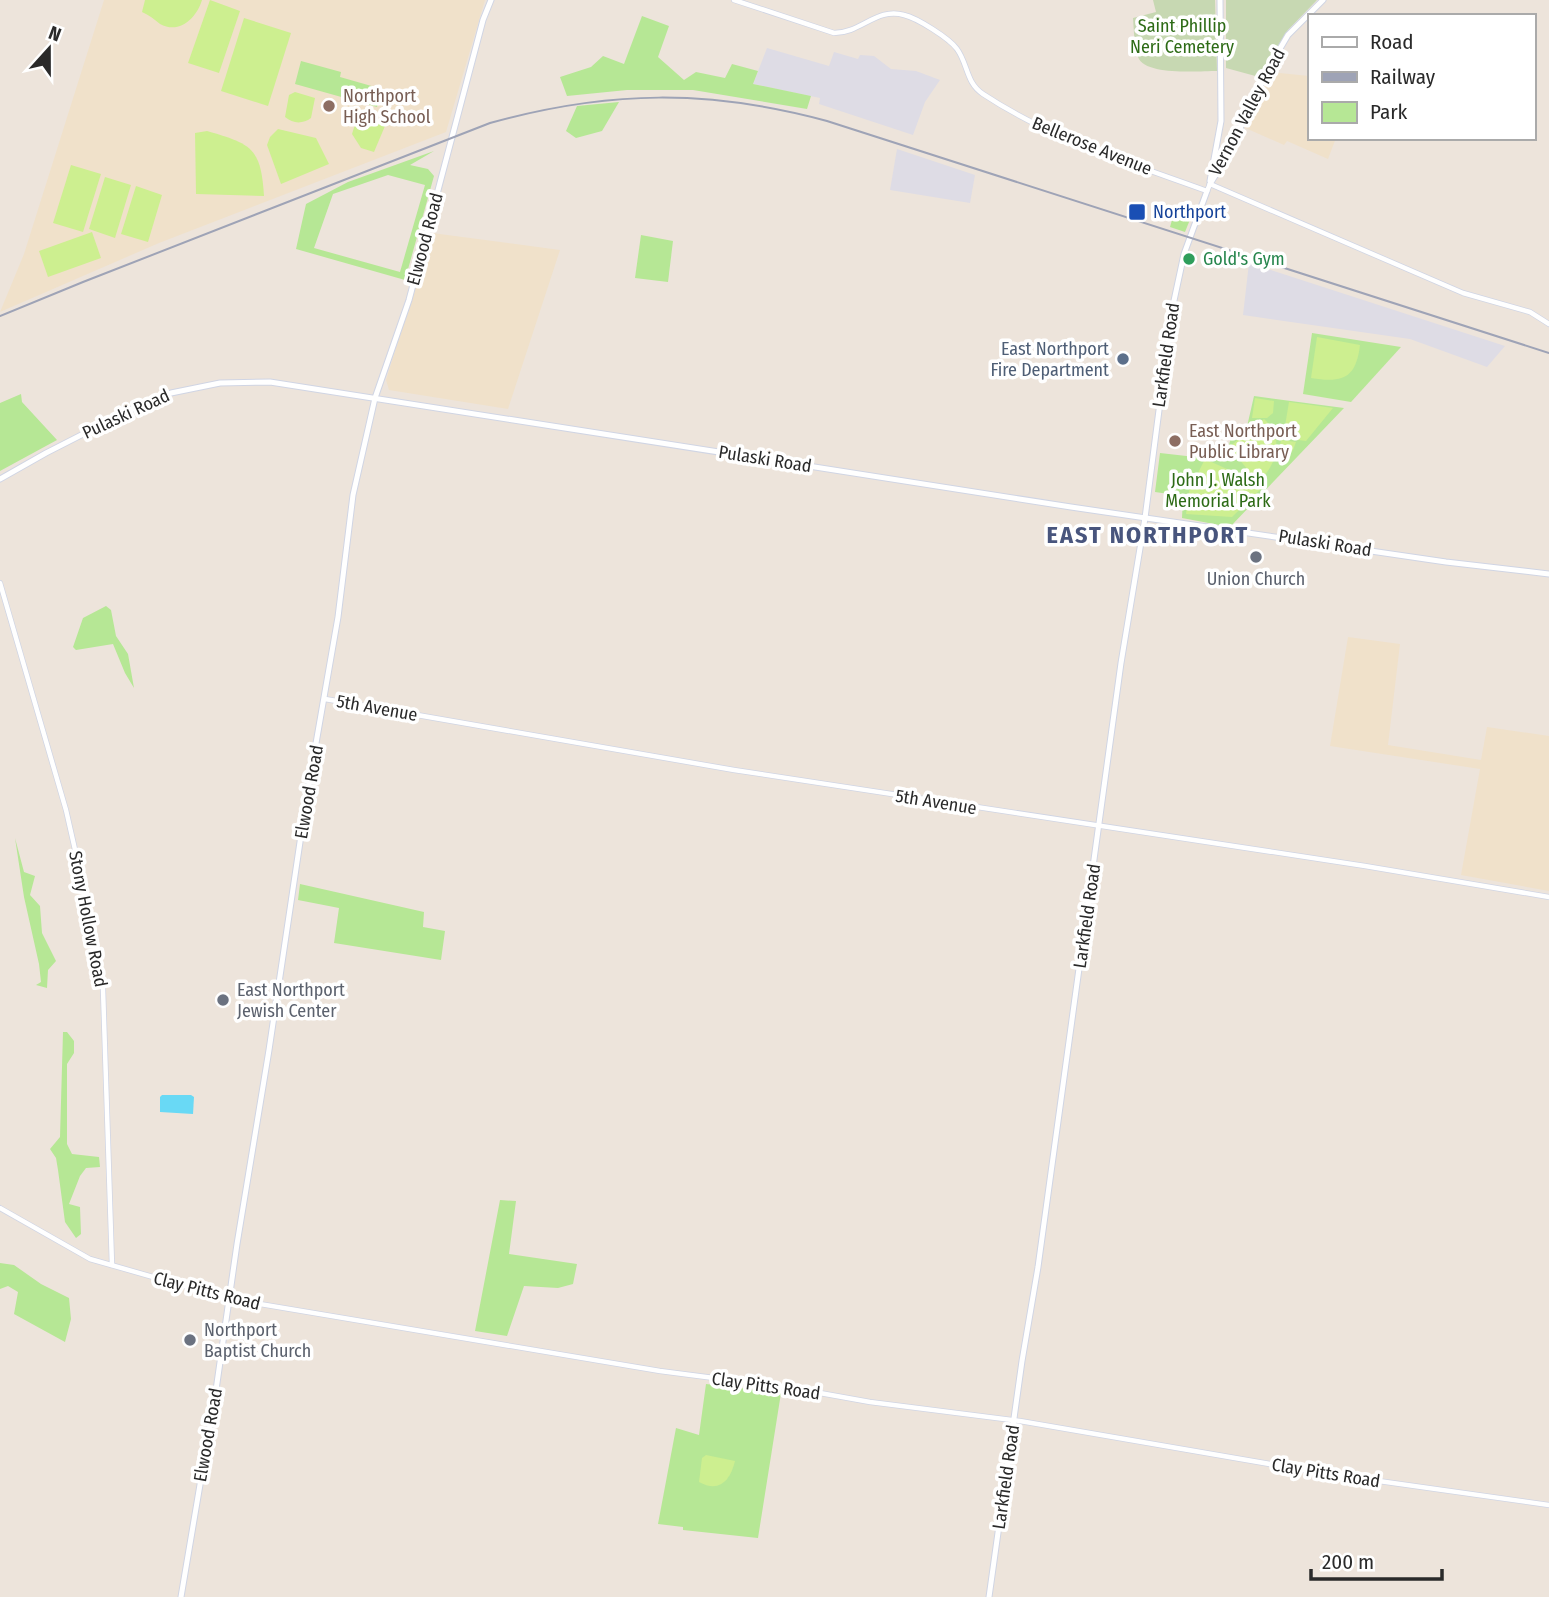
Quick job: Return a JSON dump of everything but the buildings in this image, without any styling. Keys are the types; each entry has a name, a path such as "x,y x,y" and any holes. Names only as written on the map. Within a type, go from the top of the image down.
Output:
{"main road":[{"name":"Elwood Road","path":"181,1597 230,1299 307,795 338,617 351,509 374,398 409,300 483,20 491,0"},
{"path":"1210,184 1221,121 1220,0"},
{"name":"Vernon Valley Road","path":"1309,14 1323,0"},
{"name":"Vernon Valley Road","path":"1210,184 1225,160 1268,68 1289,35 1308,15"},
{"name":"Vernon Valley Road","path":"1189,237 1207,191"},
{"name":"Larkfield Road","path":"989,1597 1038,1268 1121,663 1145,518 1172,310 1179,269 1189,237"},
{"name":"Pulaski Road","path":"0,480 142,404 194,386 270,382 1145,518 1549,575"}],"street":[{"name":"Bellerose Avenue","path":"734,0 834,33 856,29 883,14 907,16 956,48 974,87 994,101 1037,126 1207,191"},
{"name":"Vernon Valley Road","path":"1207,191 1210,184"},
{"path":"1210,184 1463,293 1530,312 1549,324"},
{"name":"Stony Hollow Road","path":"0,583 66,810 100,959 112,1265"},
{"name":"5th Avenue","path":"325,699 734,770 1549,897"},
{"name":"Clay Pitts Road","path":"0,1208 90,1259 230,1299 660,1371 1014,1420 1310,1471 1549,1505"}],"shaded area":[{"name":"Northport High School","path":"104,0 485,0 446,132 159,243 0,312 24,254"},
{"path":"767,48 829,66 834,52 858,59 860,55 874,56 891,69 916,71 940,80 925,102 913,135 819,104 820,98 753,84"},
{"path":"1269,72 1308,76 1308,140 1335,140 1328,159 1287,141 1284,145 1243,127"},
{"path":"897,149 975,175 970,203 890,190"},
{"path":"432,233 560,250 508,409 389,390 386,380"},
{"path":"1249,263 1505,346 1487,367 1410,339 1243,315"},
{"path":"1348,637 1400,644 1388,745 1481,760 1487,727 1549,736 1549,891 1461,875 1480,769 1330,746"}],"green space":[{"path":"145,0 202,0 187,22 181,26 167,27 142,12"},
{"path":"210,0 240,11 219,73 188,63"},
{"name":"Saint Phillip Neri Cemetery","path":"1153,0 1215,0 1217,71 1161,70 1143,63 1136,48 1133,18 1156,12"},
{"path":"1226,0 1317,0 1288,30 1259,77 1226,68"},
{"path":"642,16 669,26 658,57 684,80 696,72 725,78 732,64 758,71 753,84 811,96 807,109 693,90 627,90 567,96 560,77 591,67 603,56 624,64"},
{"path":"244,18 291,33 268,106 221,91"},
{"path":"301,61 341,72 340,77 382,89 377,107 295,84"},
{"path":"295,92 315,98 311,118 305,121 295,122 285,117 289,95"},
{"path":"619,102 602,131 576,138 566,131 577,106"},
{"path":"359,112 383,122 385,126 374,152 361,148 352,134"},
{"path":"278,129 316,138 329,164 281,184 267,145"},
{"path":"207,131 234,140 251,150 260,167 264,196 196,194 195,133"},
{"path":"434,151 410,165 428,169 434,176 405,280 296,249 306,204 348,182","holes":["388,175 425,185 400,272 314,248 333,194"]},
{"path":"71,165 101,174 83,232 53,223"},
{"path":"105,177 131,185 115,238 89,229"},
{"path":"136,186 162,195 148,242 121,234"},
{"path":"1176,206 1193,212 1185,232 1170,227"},
{"path":"92,232 101,258 48,277 39,251"},
{"path":"641,235 673,241 668,282 635,278"},
{"path":"1312,333 1401,347 1351,402 1303,394"},
{"path":"1317,337 1360,345 1351,372 1339,379 1311,378"},
{"path":"21,394 22,402 57,440 0,471 0,403"},
{"name":"John J. Walsh Memorial Park","path":"1254,396 1344,408 1230,527 1182,518 1183,496 1155,492 1160,453 1204,458 1206,454 1226,456 1233,430 1246,431"},
{"path":"1255,398 1274,401 1273,413 1267,418 1252,418"},
{"path":"1289,402 1333,408 1306,441 1283,438"},
{"path":"1264,419 1275,434 1276,451 1270,468 1258,482 1229,447"},
{"path":"1281,440 1296,442 1289,455 1278,456"},
{"path":"1205,459 1264,486 1232,517 1186,514 1189,491"},
{"path":"106,606 111,610 116,636 128,654 134,688 113,644 76,650 73,647 83,618"},
{"path":"15,838 24,872 35,876 30,895 40,906 42,933 56,961 48,970 47,988 36,985 41,982 39,964 24,897"},
{"path":"300,884 424,912 423,927 445,931 441,960 334,943 339,908 298,900"},
{"path":"63,1032 67,1032 74,1041 74,1053 67,1064 67,1144 72,1154 99,1157 100,1167 86,1168 69,1204 80,1207 81,1234 76,1238 65,1222 56,1158 50,1149 60,1137"},
{"path":"500,1200 516,1201 509,1254 577,1264 573,1284 558,1288 524,1286 507,1336 475,1331"},
{"path":"0,1263 14,1265 41,1284 69,1298 71,1319 65,1342 14,1314 18,1292 8,1286 0,1289"},
{"path":"706,1384 781,1393 758,1538 683,1530 683,1527 658,1524 676,1428 699,1435"},
{"path":"706,1455 735,1461 723,1483 712,1486 699,1482 702,1458"}],"water":[{"path":"162,1095 191,1095 194,1097 193,1114 160,1112"}],"railway":[{"path":"0,316 490,123 576,104 659,98 741,103 827,121 1549,353"}],"place":[{"name":"Northport High School","path":"329,106"},
{"name":"Northport","path":"1137,212"},
{"name":"Gold's Gym","path":"1189,259"},
{"name":"East Northport Fire Department","path":"1123,359"},
{"name":"East Northport Public Library","path":"1175,441"},
{"name":"Union Church","path":"1256,557"},
{"name":"East Northport Jewish Center","path":"223,1000"},
{"name":"Northport Baptist Church","path":"190,1340"}],"district":[{"name":"EAST NORTHPORT","path":"1148,535"}]}
